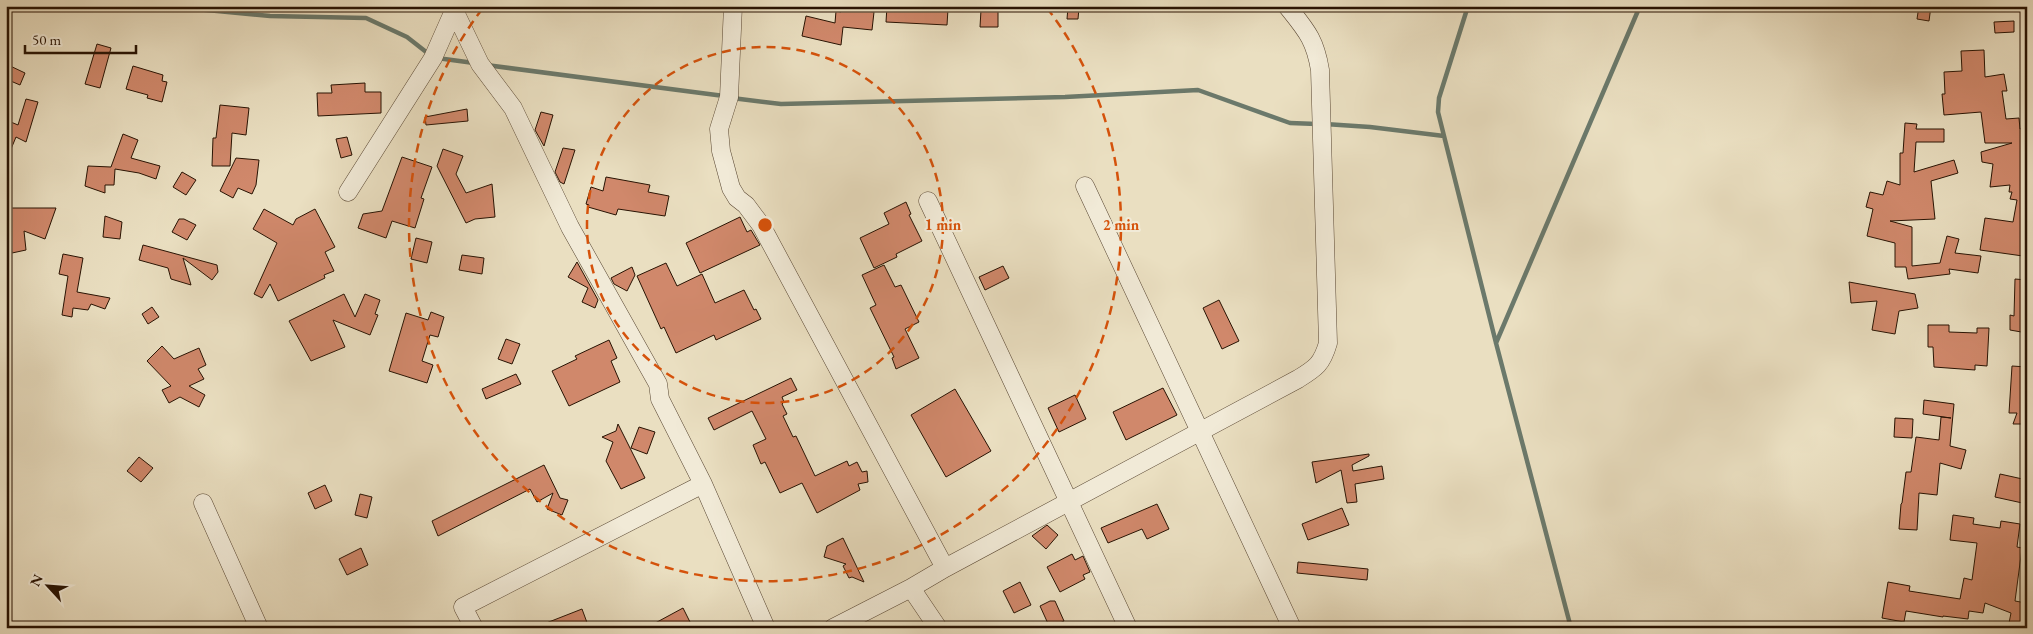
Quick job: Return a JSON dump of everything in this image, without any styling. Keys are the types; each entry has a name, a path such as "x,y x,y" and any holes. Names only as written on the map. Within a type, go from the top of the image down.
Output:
{"street":[{"path":"733,6 729,97 719,129 721,151 731,188 737,198 746,205 761,225 945,568"},
{"path":"833,628 911,588 1315,368 1323,358 1328,343 1320,70 1316,48 1287,6"},
{"path":"348,192 433,58 456,9"},
{"path":"456,9 480,64 513,108 570,227 658,384 660,399 703,484 766,628"},
{"path":"1085,186 1292,628"},
{"path":"928,201 1128,628"},
{"path":"474,628 463,607 703,484"},
{"path":"203,503 259,628"},
{"path":"911,588 938,628"}],"building":[{"path":"887,6 948,9 947,25 886,22"},
{"path":"1919,6 1931,6 1929,21 1917,19"},
{"path":"1068,7 1079,8 1078,19 1067,19"},
{"path":"841,8 874,12 872,30 843,27 841,45 802,36 806,16 835,23 836,11 841,12"},
{"path":"981,10 998,10 998,27 980,27"},
{"path":"2014,21 2014,32 1995,33 1994,22"},
{"path":"97,44 111,48 100,88 85,84"},
{"path":"1984,50 1985,77 2004,74 2007,91 2002,91 2006,119 2019,118 2020,129 2027,126 2027,252 2024,252 2023,256 1980,250 1985,218 2013,222 2017,200 2010,199 2012,192 2009,192 2010,185 1990,187 1993,164 1982,162 1981,152 2012,143 1985,143 1981,112 1944,115 1942,94 1945,94 1944,72 1962,71 1961,51"},
{"path":"6,64 25,73 20,85 6,79"},
{"path":"133,66 163,75 162,81 167,82 162,102 147,98 148,95 126,89"},
{"path":"365,83 365,92 381,92 381,113 318,116 317,93 332,93 331,85"},
{"path":"26,99 38,102 26,142 16,137 6,161 6,120 18,125"},
{"path":"220,105 249,108 246,135 232,133 230,166 212,166 213,138 216,138"},
{"path":"467,109 468,121 426,125 425,117"},
{"path":"541,112 553,115 544,146 535,130"},
{"path":"1905,123 1917,124 1916,129 1944,129 1944,142 1916,142 1914,172 1954,160 1958,173 1931,181 1935,219 1890,221 1912,227 1912,266 1940,263 1947,236 1959,239 1955,253 1981,256 1978,273 1949,269 1950,274 1908,279 1906,267 1895,267 1895,243 1867,236 1873,209 1866,207 1870,192 1883,195 1887,181 1900,185 1900,153 1903,153"},
{"path":"123,134 138,140 131,158 160,166 156,179 139,173 115,169 114,185 105,185 105,193 85,186 88,166 111,167"},
{"path":"347,137 352,155 341,158 336,139"},
{"path":"563,148 575,150 564,184 560,182 555,172"},
{"path":"443,149 463,156 456,174 466,193 492,184 495,217 475,219 466,223 437,166"},
{"path":"402,157 432,167 421,198 424,199 415,228 392,221 386,238 358,228 363,214 382,211"},
{"path":"236,158 259,160 256,185 252,194 238,188 233,198 220,191"},
{"path":"182,172 196,180 186,195 173,187"},
{"path":"606,177 650,185 648,192 669,196 665,216 618,209 616,215 588,207 589,205 586,204 591,187 603,191"},
{"path":"906,202 911,214 909,215 922,241 896,254 897,257 874,268 860,238 889,224 884,213"},
{"path":"8,208 56,208 45,239 24,231 26,250 12,253 8,231"},
{"path":"264,209 293,225 296,219 315,209 335,247 325,252 334,271 324,275 325,278 278,301 270,284 262,298 254,294 277,243 253,229"},
{"path":"105,216 122,222 120,239 103,237"},
{"path":"740,217 747,232 751,230 760,245 700,273 686,243"},
{"path":"179,219 184,219 196,225 187,240 172,232"},
{"path":"416,238 432,242 427,263 411,259"},
{"path":"143,245 217,265 218,272 212,280 183,258 191,285 171,279 168,268 139,260"},
{"path":"63,254 83,258 77,292 110,298 105,309 91,304 88,310 73,308 72,317 62,315 68,276 59,274"},
{"path":"462,255 484,258 482,274 459,270"},
{"path":"577,262 598,300 595,308 582,302 588,288 568,277"},
{"path":"666,263 677,286 702,274 715,303 744,290 761,319 716,340 714,335 676,353 664,327 661,329 637,276"},
{"path":"884,265 895,287 901,285 919,322 905,329 919,358 896,369 892,358 894,357 870,308 876,305 862,275"},
{"path":"1003,266 1009,278 985,290 979,277"},
{"path":"632,267 635,275 627,291 614,284 611,278"},
{"path":"2015,279 2027,280 2027,333 2010,330 2010,315 2014,316"},
{"path":"1849,282 1915,294 1918,308 1899,311 1895,334 1872,330 1877,301 1851,303"},
{"path":"344,294 355,317 365,294 380,300 375,314 378,315 370,335 333,320 345,347 311,361 289,321"},
{"path":"1219,300 1239,341 1222,349 1203,308"},
{"path":"152,307 159,317 148,324 142,314"},
{"path":"431,312 444,317 438,337 430,335 422,361 433,365 427,383 389,371 406,313 428,320"},
{"path":"1928,325 1949,325 1949,332 1977,333 1977,328 1989,328 1987,366 1975,365 1975,370 1934,367 1933,347 1928,347"},
{"path":"506,339 520,344 512,364 498,359"},
{"path":"609,340 617,358 611,361 620,382 569,406 552,371 577,359 575,356"},
{"path":"162,346 174,359 199,348 206,365 198,369 204,379 189,386 205,395 199,407 180,397 169,403 162,390 171,386 147,361"},
{"path":"2012,366 2027,367 2027,424 2013,424 2017,413 2009,413"},
{"path":"516,374 521,384 486,399 482,389"},
{"path":"791,378 797,390 782,397 784,402 782,404 787,414 783,416 793,437 796,436 815,476 847,461 849,466 857,462 862,472 867,471 868,482 858,484 860,490 817,513 802,483 780,493 765,462 761,464 753,445 766,439 752,411 714,430 708,418"},
{"path":"1163,388 1177,415 1126,440 1113,412"},
{"path":"955,389 991,451 946,477 911,415"},
{"path":"1075,395 1086,419 1059,432 1048,408"},
{"path":"1924,400 1954,404 1950,446 1966,450 1961,469 1940,463 1937,495 1919,493 1917,530 1899,529 1906,472 1911,472 1916,437 1939,440 1941,417 1951,418 1923,414"},
{"path":"1895,418 1913,419 1912,438 1894,437"},
{"path":"618,424 645,478 621,489 606,461 613,442 602,437 616,431"},
{"path":"639,427 655,432 647,454 631,448"},
{"path":"1369,454 1369,456 1352,465 1353,471 1382,466 1384,479 1355,484 1357,502 1347,503 1341,470 1316,483 1312,462"},
{"path":"139,457 153,468 141,482 127,471"},
{"path":"544,465 560,498 568,500 562,515 547,509 553,493 537,502 530,489 438,536 432,521"},
{"path":"2000,474 2027,480 2027,504 1995,497"},
{"path":"325,485 332,501 315,509 308,493"},
{"path":"360,494 372,497 367,518 355,515"},
{"path":"1157,504 1169,529 1147,539 1142,529 1108,543 1101,528"},
{"path":"1342,508 1349,525 1308,540 1302,524"},
{"path":"1953,515 1974,518 1973,524 2000,528 2001,521 2020,524 2017,547 2022,548 2015,601 2026,603 2021,625 2009,623 2011,613 1985,603 1983,613 1969,611 1968,619 1906,611 1904,622 1882,618 1888,582 1910,586 1909,591 1960,599 1964,578 1972,580 1977,543 1950,540"},
{"path":"1047,525 1058,535 1046,549 1032,536"},
{"path":"843,538 864,582 852,577 849,578 843,566 846,564 824,557 827,546"},
{"path":"361,548 368,565 347,575 339,559"},
{"path":"1072,554 1075,560 1083,556 1090,572 1083,575 1085,579 1060,592 1047,567"},
{"path":"1298,562 1368,569 1367,580 1297,573"},
{"path":"1020,582 1031,605 1014,613 1003,591"},
{"path":"1050,601 1055,601 1064,621 1050,628 1040,606"},
{"path":"683,608 693,628 646,628"},
{"path":"582,609 589,628 536,628 536,627"}],"waterway":[{"path":"165,6 270,16 366,18 407,37 430,55"},
{"path":"1468,6 1439,98 1438,112 1571,628"},
{"path":"1496,343 1640,6"},
{"path":"437,58 474,63"},
{"path":"486,65 724,96"},
{"path":"732,98 781,104 1065,97 1198,90 1290,123 1317,124"},
{"path":"1325,124 1370,127 1444,136"}]}
